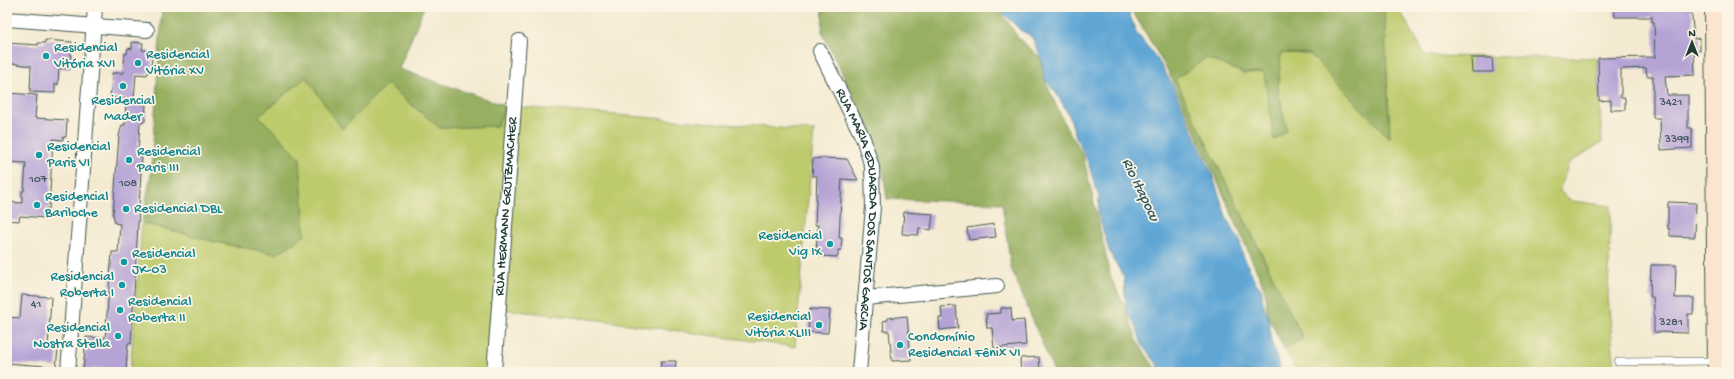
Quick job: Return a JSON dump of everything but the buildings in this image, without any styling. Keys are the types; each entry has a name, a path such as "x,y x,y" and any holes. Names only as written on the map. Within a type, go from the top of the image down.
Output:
{"main road":[{"path":"1715,7 1721,59 1722,157 1718,366"}],"street":[{"path":"68,372 95,7"},
{"path":"7,19 147,30"},
{"name":"RUA HERMANN GRUTZMACHER","path":"494,372 519,41"},
{"name":"RUA MARIA EDUARDA DOS SANTOS GARCIA","path":"820,51 863,138 872,167 873,207 859,372"},
{"path":"865,298 997,286"}],"lane":[{"path":"1618,362 1718,366"}],"green space":[{"path":"162,7 424,7 399,69 506,106 497,126 440,128 387,84 342,129 306,77 259,116 300,158 305,235 277,254 216,242 142,223 151,173"},
{"path":"823,7 998,7 1018,38 1041,58 1044,78 1064,123 1083,155 1111,278 1126,310 1138,343 1158,372 1054,372 1011,268 1002,203 887,199 883,170 872,134 822,32"},
{"path":"1130,7 1384,7 1390,139 1310,54 1281,53 1278,90 1287,131 1274,140 1264,72 1244,73 1206,58 1175,79 1303,338 1284,349 1268,316 1265,290 1168,71"},
{"path":"1384,7 1398,7 1426,56 1597,58 1602,142 1569,163 1559,191 1572,201 1611,206 1608,298 1615,372 1297,372 1284,349 1303,338 1175,79 1206,58 1244,73 1265,72 1275,140 1287,131 1278,90 1281,53 1310,54 1390,138"},
{"path":"306,77 387,84 440,128 497,126 506,106 814,131 795,347 599,320 491,308 488,372 130,372 142,223 216,242 277,254 300,158 259,116"}],"water":[{"name":"Rio Itapocu","path":"1000,7 1127,7 1136,32 1158,60 1172,84 1212,174 1227,219 1240,241 1242,253 1256,283 1262,290 1262,299 1270,324 1270,337 1281,372 1159,371 1157,364 1142,345 1136,326 1126,310 1124,278 1109,251 1098,213 1099,197 1088,162 1076,137 1069,115 1056,93 1044,78 1041,58 1033,39 1028,34 1020,30 1003,13"}],"place":[{"name":"Residencial Vitória XVI","path":"46,56"},
{"name":"Residencial Vitória XV","path":"138,63"},
{"name":"Residencial Mader","path":"123,86"},
{"name":"Residencial Paris VI","path":"39,155"},
{"name":"Residencial Paris III","path":"129,160"},
{"name":"Residencial Bariloche","path":"37,205"},
{"name":"Residencial DBL","path":"126,209"},
{"name":"Residencial Vig IX","path":"830,244"},
{"name":"Residencial JK-03","path":"124,262"},
{"name":"Residencial Roberta I","path":"122,285"},
{"name":"Residencial Roberta II","path":"120,310"},
{"name":"Residencial Vitória XLIII","path":"819,325"},
{"name":"Residencial Nostra Stella","path":"118,336"},
{"name":"Condomínio Residencial Fênix VI","path":"900,345"}]}
